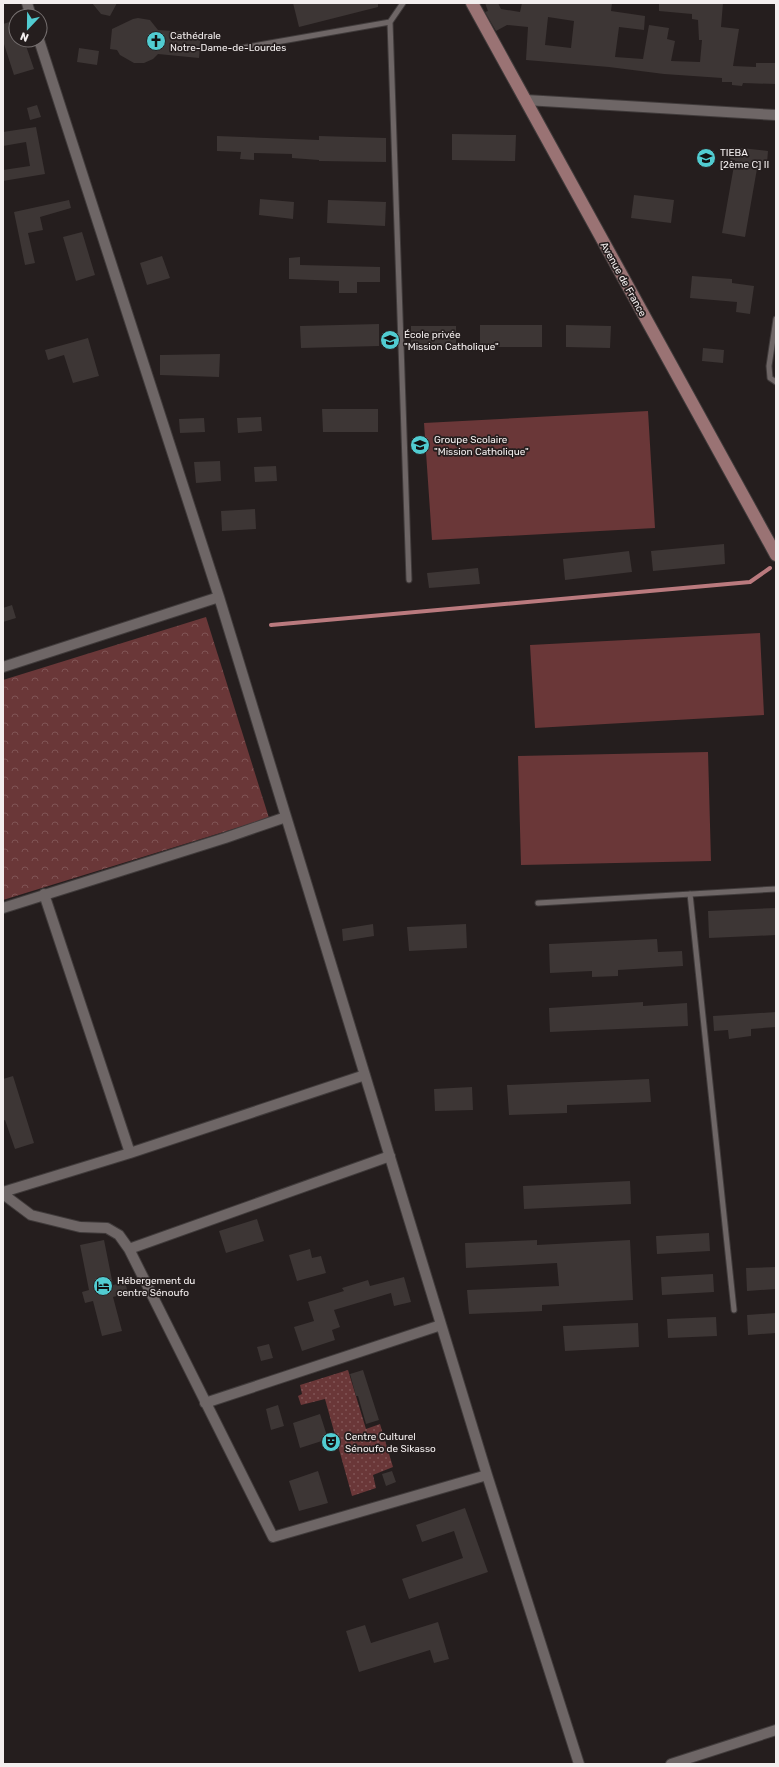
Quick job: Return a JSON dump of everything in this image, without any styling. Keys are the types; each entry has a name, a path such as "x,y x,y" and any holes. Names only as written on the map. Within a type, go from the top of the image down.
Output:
{"main road":[{"name":"Avenue de France","path":"472,3 776,555"}],"street":[{"path":"41,48 220,597 487,1475 579,1764"},
{"path":"526,100 776,115"},
{"path":"3,667 220,597"},
{"path":"3,908 225,838 286,817"},
{"path":"44,894 130,1153"},
{"path":"3,1193 130,1153 365,1075"},
{"path":"129,1249 390,1156"},
{"path":"3,1193 31,1215 80,1227 107,1228 119,1235 129,1249 273,1537 487,1475"},
{"path":"205,1403 441,1325"},
{"path":"672,1764 776,1730"}],"lane":[{"path":"403,3 390,22 409,580"},
{"path":"236,49 390,22"},
{"path":"776,319 768,366 770,378 776,382"},
{"path":"538,903 776,889"},
{"path":"690,894 734,1310"}],"green space":[{"path":"648,411 655,528 432,540 424,423"},
{"path":"206,617 269,818 3,900 3,680"},
{"path":"760,633 764,715 535,728 530,645"},
{"path":"708,752 711,861 521,865 518,756"},
{"path":"348,1370 366,1429 380,1424 393,1467 373,1475 376,1488 352,1496 325,1399 301,1405 298,1396 302,1394 300,1385"}],"building":[{"path":"92,3 117,3 110,16 101,14"},
{"path":"293,3 378,3 378,7 299,27"},
{"path":"485,3 498,3 501,9 520,12 522,3 612,3 611,11 645,16 644,30 619,27 615,57 643,59 649,25 669,28 667,39 675,41 671,61 700,62 702,40 699,40 698,20 692,19 692,14 659,11 659,3 723,3 721,27 739,29 733,66 756,67 756,63 776,63 776,84 743,83 742,86 732,85 732,82 722,82 722,78 664,74 609,67 526,60 528,27 507,25 496,31 485,12 488,11","holes":["548,17 574,21 571,48 545,45"]},
{"name":"Cathédrale Notre-Dame-de-Lourdes","path":"138,18 150,20 158,30 201,33 199,58 158,54 153,59 144,63 134,63 120,55 117,50 110,49 112,29"},
{"path":"8,22 8,48 27,48 34,69 14,75 3,41 3,24"},
{"path":"79,48 99,51 97,65 77,62"},
{"path":"37,105 41,117 30,120 27,108"},
{"path":"36,127 45,174 3,181 3,170 30,166 26,142 3,146 3,132"},
{"path":"452,134 516,135 515,161 452,160"},
{"path":"217,136 319,140 319,136 386,138 386,162 319,161 292,158 292,154 254,153 254,160 240,159 241,152 217,151"},
{"path":"732,147 768,151 767,163 758,163 745,237 722,233 735,160 730,160"},
{"path":"634,195 674,200 671,223 631,218"},
{"path":"260,199 294,202 293,219 259,215"},
{"path":"69,200 71,208 40,217 43,230 28,233 35,263 25,265 14,212"},
{"path":"328,200 386,202 385,226 327,223"},
{"path":"82,232 95,275 76,281 63,237"},
{"path":"162,256 170,278 147,285 140,263"},
{"path":"300,257 300,265 380,267 380,282 357,282 357,293 339,293 339,281 289,279 289,258"},
{"path":"692,276 732,279 732,283 754,286 750,314 736,312 737,302 690,298"},
{"path":"379,324 379,346 301,348 300,326"},
{"path":"480,325 542,325 542,347 480,347"},
{"path":"566,325 611,326 610,348 566,347"},
{"path":"411,326 456,326 456,346 411,347"},
{"path":"88,338 99,376 73,383 64,355 48,360 45,350"},
{"path":"703,348 724,350 723,363 702,361"},
{"path":"220,354 219,377 160,375 160,355"},
{"path":"322,409 378,409 378,432 323,432"},
{"path":"261,417 262,431 238,433 237,418"},
{"path":"204,418 205,432 180,433 179,419"},
{"path":"220,461 221,481 196,483 194,462"},
{"path":"276,466 277,481 255,482 254,467"},
{"path":"255,509 256,529 222,531 221,511"},
{"path":"724,544 725,564 653,571 651,551"},
{"path":"629,551 632,572 565,580 563,559"},
{"path":"478,568 480,584 429,588 427,573"},
{"path":"12,605 16,618 3,622 3,608"},
{"path":"776,908 776,935 709,938 708,911"},
{"path":"373,924 374,936 343,941 342,929"},
{"path":"466,924 467,948 409,951 407,927"},
{"path":"657,939 658,952 682,951 683,966 618,970 618,976 592,977 592,971 550,973 549,944"},
{"path":"643,1002 643,1006 687,1003 688,1026 550,1032 549,1008"},
{"path":"776,1012 776,1027 751,1029 751,1036 729,1039 728,1030 714,1031 713,1016"},
{"path":"13,1076 34,1143 15,1149 5,1120 3,1121 3,1079"},
{"path":"649,1079 651,1102 567,1105 567,1113 509,1115 507,1085"},
{"path":"472,1087 473,1110 435,1111 434,1089"},
{"path":"630,1181 631,1204 524,1209 523,1186"},
{"path":"257,1219 264,1241 226,1253 219,1231"},
{"path":"709,1233 710,1251 657,1254 656,1236"},
{"path":"104,1240 113,1285 125,1282 128,1293 113,1297 122,1331 102,1336 93,1301 85,1303 82,1292 89,1290 80,1245"},
{"path":"537,1240 537,1245 630,1240 633,1300 542,1305 542,1311 469,1314 467,1290 559,1286 557,1263 466,1268 465,1243"},
{"path":"310,1249 312,1258 321,1256 326,1273 297,1281 289,1255"},
{"path":"776,1267 776,1289 747,1291 746,1268"},
{"path":"713,1274 714,1292 662,1295 661,1277"},
{"path":"404,1277 411,1302 394,1306 391,1293 334,1310 340,1327 332,1330 335,1340 302,1351 294,1327 314,1321 308,1302 344,1291 342,1288 368,1280 370,1286"},
{"path":"776,1313 776,1333 748,1335 747,1315"},
{"path":"716,1317 717,1336 668,1338 667,1319"},
{"path":"638,1323 639,1347 565,1351 563,1326"},
{"path":"269,1344 273,1358 261,1361 257,1347"},
{"path":"363,1370 379,1420 366,1424 350,1374"},
{"path":"278,1405 284,1426 271,1430 266,1409"},
{"path":"320,1414 328,1439 300,1448 293,1423"},
{"path":"318,1471 328,1503 299,1511 289,1481"},
{"path":"392,1471 396,1482 386,1486 382,1474"},
{"path":"465,1508 488,1572 409,1599 402,1579 463,1558 454,1531 422,1542 416,1525"},
{"path":"438,1622 449,1659 434,1663 430,1650 359,1672 346,1631 365,1625 371,1643"}],"waterway":[{"path":"271,625 750,582 770,568"}],"place":[{"name":"Cathédrale Notre-Dame-de-Lourdes","path":"156,41"},
{"name":"TIEBA [2ème C] II","path":"706,158"},
{"name":"École privée \"Mission Catholique\"","path":"390,340"},
{"name":"Groupe Scolaire \"Mission Catholique\"","path":"420,445"},
{"name":"Hébergement du centre Sénoufo","path":"103,1286"},
{"name":"Centre Culturel Sénoufo de Sikasso","path":"331,1442"}]}
